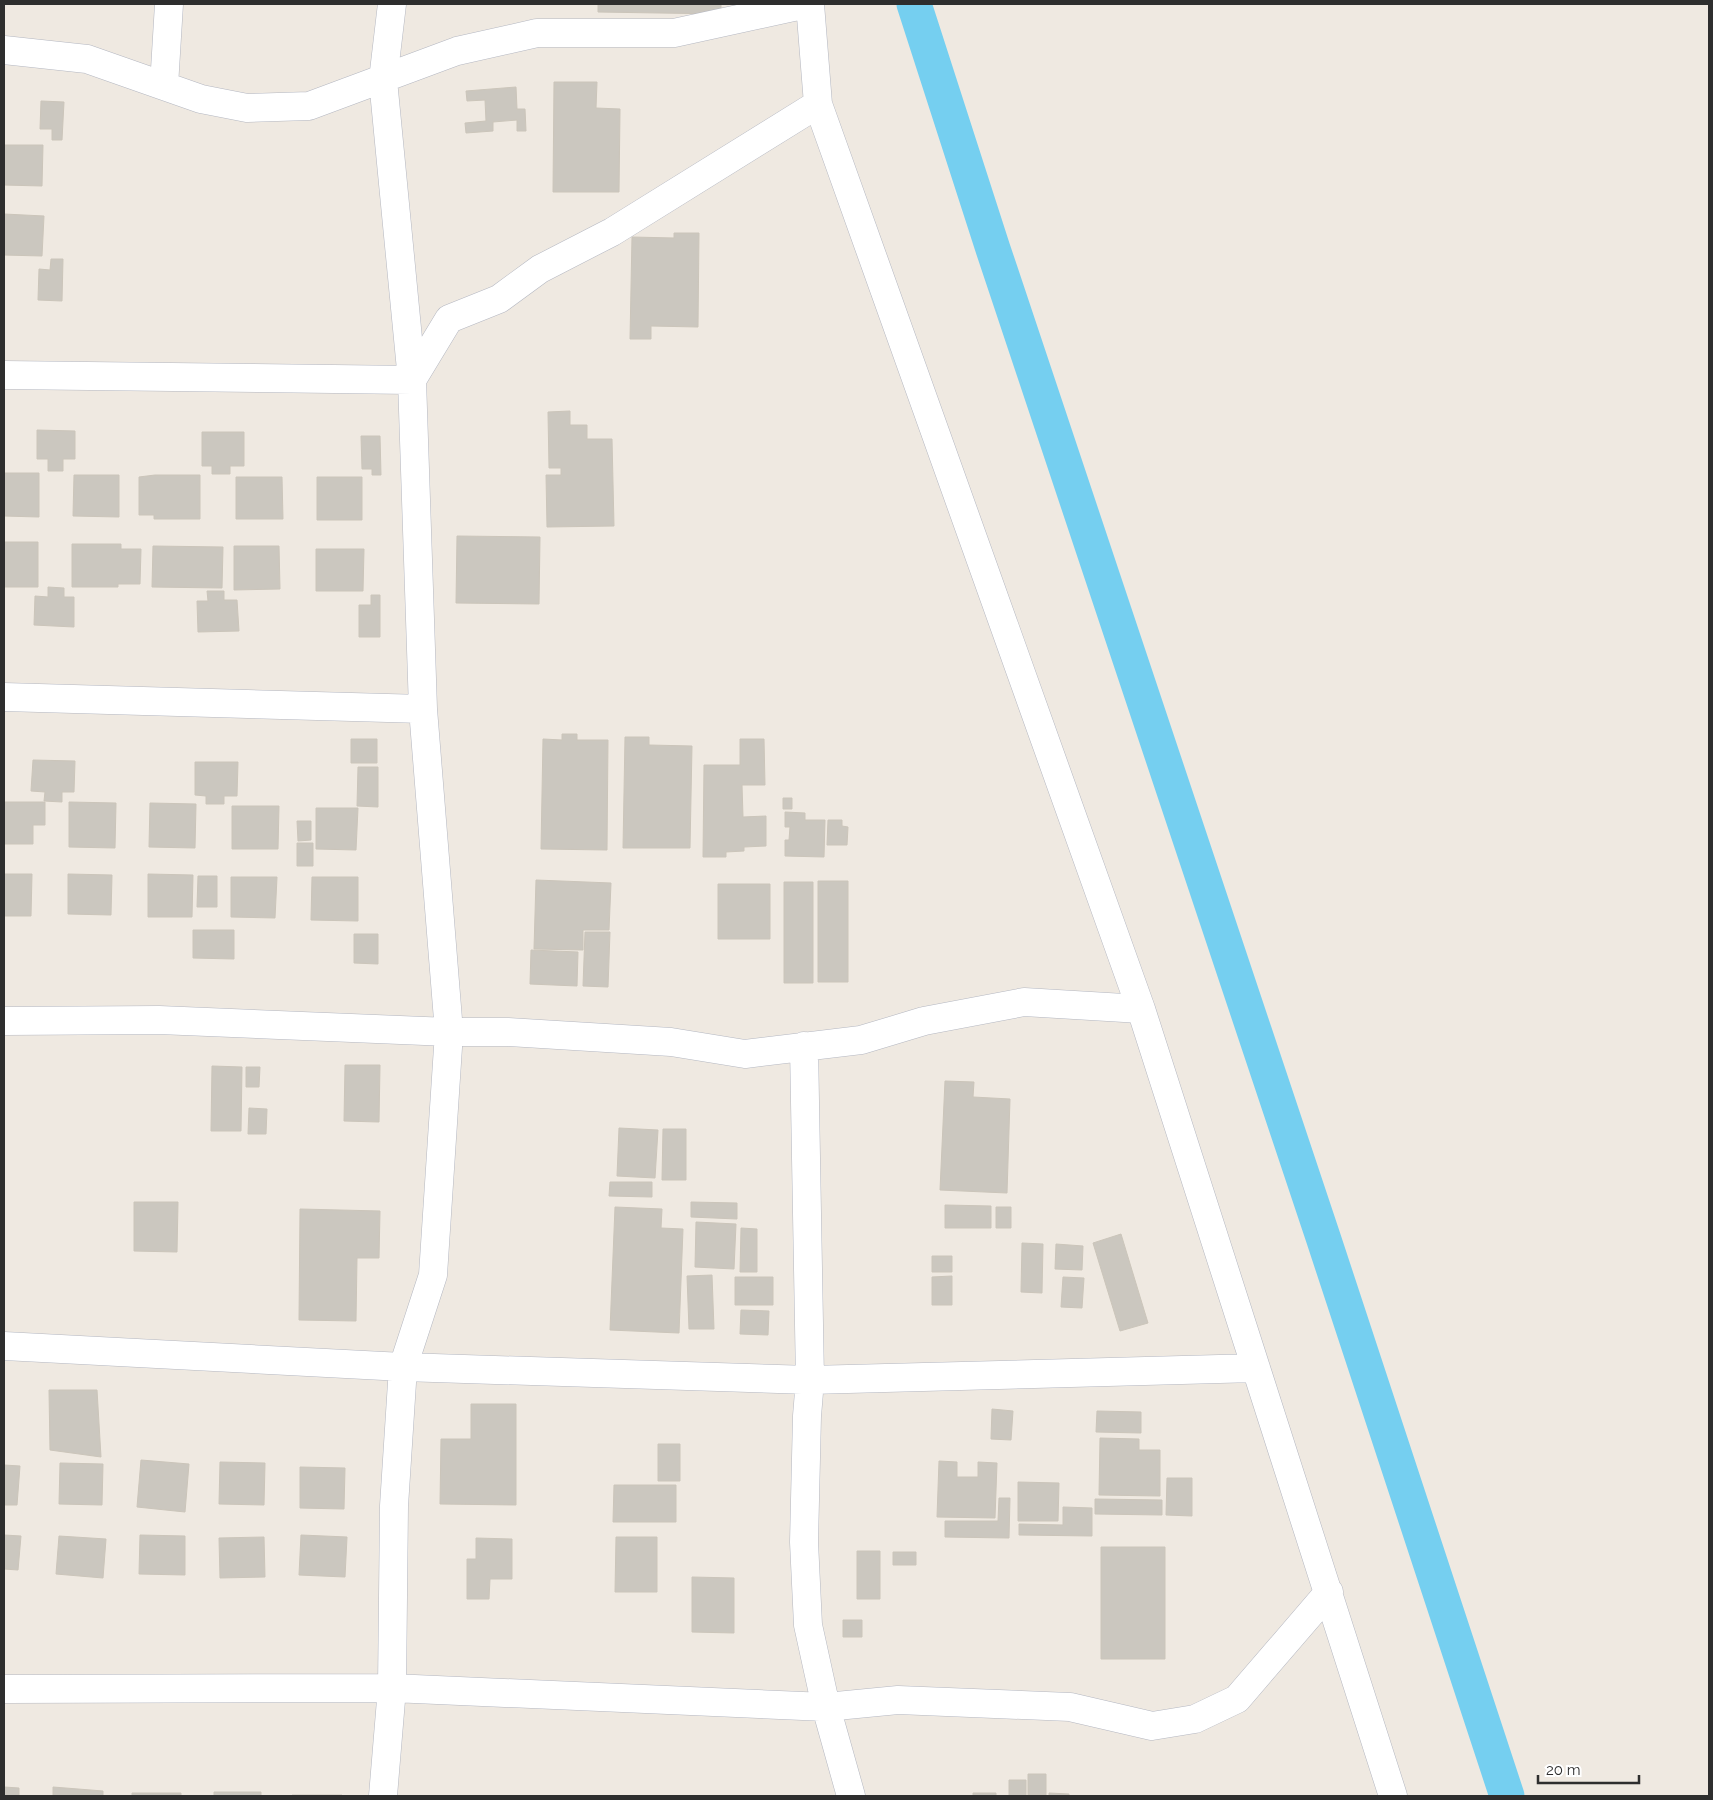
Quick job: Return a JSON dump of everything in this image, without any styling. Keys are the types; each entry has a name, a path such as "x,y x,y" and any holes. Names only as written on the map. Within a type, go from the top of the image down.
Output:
{"street":[{"path":"164,86 170,4"},
{"path":"383,1796 392,1688 394,1506 403,1367 433,1275 449,1032 423,708 412,380 383,80 392,4"},
{"path":"4,50 87,59 201,99 247,108 300,107 318,104 457,51 537,33 674,33 808,4 818,104 1141,1009 1394,1796"},
{"path":"412,380 449,318 499,299 540,269 612,232 818,104"},
{"path":"4,375 412,380"},
{"path":"4,697 423,708"},
{"path":"4,1021 159,1020 449,1032 508,1032 671,1042 745,1054 861,1040 924,1021 1024,1002 1141,1009"},
{"path":"804,1046 810,1380 806,1416 804,1542 808,1625 826,1707 851,1796"},
{"path":"4,1346 403,1367 810,1380 1256,1368"},
{"path":"4,1689 392,1688 826,1707 898,1700 1070,1707 1152,1726 1195,1719 1237,1699 1329,1592"}],"building":[{"path":"598,4 721,4 721,14 598,12"},
{"path":"554,82 597,82 596,108 620,109 619,192 553,192"},
{"path":"516,87 517,109 525,109 526,131 517,131 517,120 493,122 493,131 466,133 465,123 486,121 485,100 467,101 466,91"},
{"path":"41,101 64,102 62,140 52,140 52,129 40,129"},
{"path":"4,145 43,145 42,186 4,185"},
{"path":"4,214 44,216 42,256 4,255"},
{"path":"674,233 699,233 698,327 651,326 651,339 630,339 632,237 674,238"},
{"path":"51,259 63,259 62,301 38,300 39,269 50,270"},
{"path":"570,411 570,425 587,425 587,439 612,439 614,526 547,527 546,475 561,475 561,468 549,468 548,412"},
{"path":"37,430 75,431 75,459 63,459 63,471 48,471 48,459 37,459"},
{"path":"202,432 244,432 244,466 230,466 230,474 212,474 212,466 202,466"},
{"path":"361,436 380,436 381,475 372,475 372,469 362,469"},
{"path":"4,473 39,473 39,517 4,516"},
{"path":"74,475 119,475 119,517 73,516"},
{"path":"200,475 200,519 154,519 154,515 139,515 139,477"},
{"path":"236,477 282,477 283,519 236,519"},
{"path":"317,477 362,477 362,520 317,520"},
{"path":"457,536 540,537 539,604 456,603"},
{"path":"4,542 38,542 38,587 4,587"},
{"path":"72,544 121,544 121,549 141,549 140,584 118,584 118,587 72,587"},
{"path":"153,546 223,547 222,588 152,587"},
{"path":"234,546 279,546 280,589 234,590"},
{"path":"316,549 364,549 363,591 316,591"},
{"path":"48,587 64,588 64,597 74,597 74,627 34,625 35,596 48,597"},
{"path":"207,591 224,591 224,600 237,600 239,631 198,632 197,601 208,601"},
{"path":"371,595 380,595 380,637 359,637 359,605 371,605"},
{"path":"562,734 577,734 577,740 608,740 607,850 541,849 543,739 562,740"},
{"path":"625,737 649,737 649,745 692,746 690,848 623,848"},
{"path":"351,739 377,739 377,763 351,763"},
{"path":"740,739 764,739 765,785 742,785 743,817 766,816 766,846 744,847 744,851 726,852 726,857 703,857 704,765 740,765"},
{"path":"33,760 75,761 74,792 62,792 62,802 44,801 45,792 31,791"},
{"path":"195,762 238,762 237,796 224,796 224,804 206,804 206,796 195,795"},
{"path":"358,767 378,767 378,807 357,806"},
{"path":"783,798 792,798 792,809 783,809"},
{"path":"4,802 45,802 45,825 33,825 33,844 4,844"},
{"path":"69,802 116,803 115,848 69,847"},
{"path":"150,803 196,804 195,848 149,847"},
{"path":"232,806 279,806 278,849 232,849"},
{"path":"316,808 358,808 356,850 316,849"},
{"path":"785,812 805,813 805,820 825,820 824,857 785,856 785,840 789,840 790,827 785,827"},
{"path":"828,820 842,820 842,826 848,827 847,845 827,845"},
{"path":"297,821 311,821 311,840 298,841"},
{"path":"297,843 313,843 313,866 297,866"},
{"path":"4,874 32,874 31,916 4,916"},
{"path":"68,874 112,875 111,915 68,914"},
{"path":"148,874 193,875 192,917 148,917"},
{"path":"198,876 217,876 217,907 197,907"},
{"path":"231,877 277,877 275,918 231,917"},
{"path":"312,877 358,877 358,921 311,920"},
{"path":"536,880 611,883 609,930 583,930 583,950 534,949"},
{"path":"818,881 848,881 848,982 818,982"},
{"path":"784,882 813,882 813,983 784,983"},
{"path":"718,884 770,884 770,939 718,939"},
{"path":"193,930 234,930 234,959 193,958"},
{"path":"585,932 610,932 608,987 583,986"},
{"path":"354,934 378,934 378,964 354,963"},
{"path":"531,950 578,952 577,986 530,984"},
{"path":"345,1065 380,1065 379,1122 344,1121"},
{"path":"212,1066 242,1067 241,1131 211,1131"},
{"path":"246,1067 260,1067 259,1087 246,1087"},
{"path":"945,1081 974,1082 973,1097 1010,1099 1007,1193 940,1190"},
{"path":"249,1108 267,1109 266,1134 248,1134"},
{"path":"619,1128 658,1130 655,1178 617,1176"},
{"path":"663,1129 686,1129 686,1180 662,1180"},
{"path":"610,1182 652,1182 652,1197 609,1196"},
{"path":"134,1202 178,1202 177,1252 134,1251"},
{"path":"691,1202 737,1203 737,1219 691,1217"},
{"path":"945,1205 991,1206 991,1228 945,1228"},
{"path":"615,1207 662,1209 661,1228 683,1229 679,1333 610,1330"},
{"path":"996,1207 1011,1207 1011,1228 996,1228"},
{"path":"300,1209 380,1211 379,1258 357,1258 356,1321 299,1320"},
{"path":"696,1222 736,1224 734,1269 695,1267"},
{"path":"741,1228 757,1229 757,1272 740,1272"},
{"path":"1121,1234 1148,1323 1120,1331 1093,1243"},
{"path":"1022,1243 1043,1244 1042,1293 1021,1292"},
{"path":"1056,1244 1083,1246 1082,1270 1055,1269"},
{"path":"932,1256 952,1256 952,1272 932,1272"},
{"path":"712,1275 714,1329 689,1329 687,1276"},
{"path":"952,1276 952,1305 932,1305 932,1277"},
{"path":"735,1277 773,1277 773,1305 735,1305"},
{"path":"1063,1277 1084,1278 1082,1308 1061,1307"},
{"path":"741,1310 769,1311 768,1335 740,1334"},
{"path":"49,1390 97,1390 101,1457 50,1450"},
{"path":"471,1404 516,1404 516,1505 440,1504 441,1439 471,1439"},
{"path":"992,1409 1013,1411 1011,1440 991,1439"},
{"path":"1097,1411 1141,1412 1141,1433 1096,1432"},
{"path":"1100,1438 1139,1439 1139,1450 1160,1450 1160,1496 1099,1495"},
{"path":"658,1444 680,1444 680,1481 658,1481"},
{"path":"141,1460 189,1464 185,1512 137,1507"},
{"path":"939,1461 957,1462 957,1477 978,1477 978,1462 997,1463 995,1518 937,1517"},
{"path":"220,1462 265,1463 264,1505 219,1504"},
{"path":"60,1463 103,1464 102,1505 59,1504"},
{"path":"4,1465 20,1466 17,1505 4,1505"},
{"path":"300,1467 345,1468 344,1509 300,1508"},
{"path":"1167,1478 1192,1478 1192,1516 1166,1515"},
{"path":"1018,1482 1059,1483 1058,1521 1018,1521"},
{"path":"614,1485 676,1485 676,1522 613,1522"},
{"path":"999,1498 1010,1498 1009,1538 945,1537 945,1521 998,1521"},
{"path":"1095,1499 1162,1500 1162,1515 1095,1514"},
{"path":"1063,1507 1092,1508 1092,1536 1019,1535 1019,1524 1063,1525"},
{"path":"4,1535 21,1536 18,1570 4,1569"},
{"path":"140,1535 185,1536 185,1575 139,1574"},
{"path":"301,1535 347,1537 345,1577 299,1575"},
{"path":"59,1536 106,1539 103,1578 56,1574"},
{"path":"264,1537 265,1577 220,1578 219,1538"},
{"path":"616,1537 657,1537 657,1592 615,1592"},
{"path":"476,1538 512,1539 512,1579 490,1579 489,1599 467,1599 467,1559 476,1559"},
{"path":"1101,1547 1165,1547 1165,1659 1101,1659"},
{"path":"857,1551 880,1551 880,1599 857,1599"},
{"path":"893,1552 916,1552 916,1565 893,1565"},
{"path":"692,1577 734,1578 734,1633 692,1632"},
{"path":"843,1620 862,1620 862,1637 843,1637"},
{"path":"1028,1774 1046,1774 1046,1795 1028,1795"},
{"path":"1009,1780 1026,1780 1026,1796 1009,1796"},
{"path":"4,1787 19,1788 19,1796 4,1796"},
{"path":"53,1787 103,1791 103,1796 53,1796"},
{"path":"214,1792 261,1792 261,1796 214,1796"},
{"path":"132,1793 181,1793 181,1796 132,1796"},
{"path":"973,1793 996,1793 996,1796 973,1796"},
{"path":"1049,1793 1069,1794 1069,1796 1049,1796"},
{"path":"342,1795 342,1796 292,1796"}],"waterway":[{"path":"914,4 993,249 1323,1237 1507,1796"}]}
